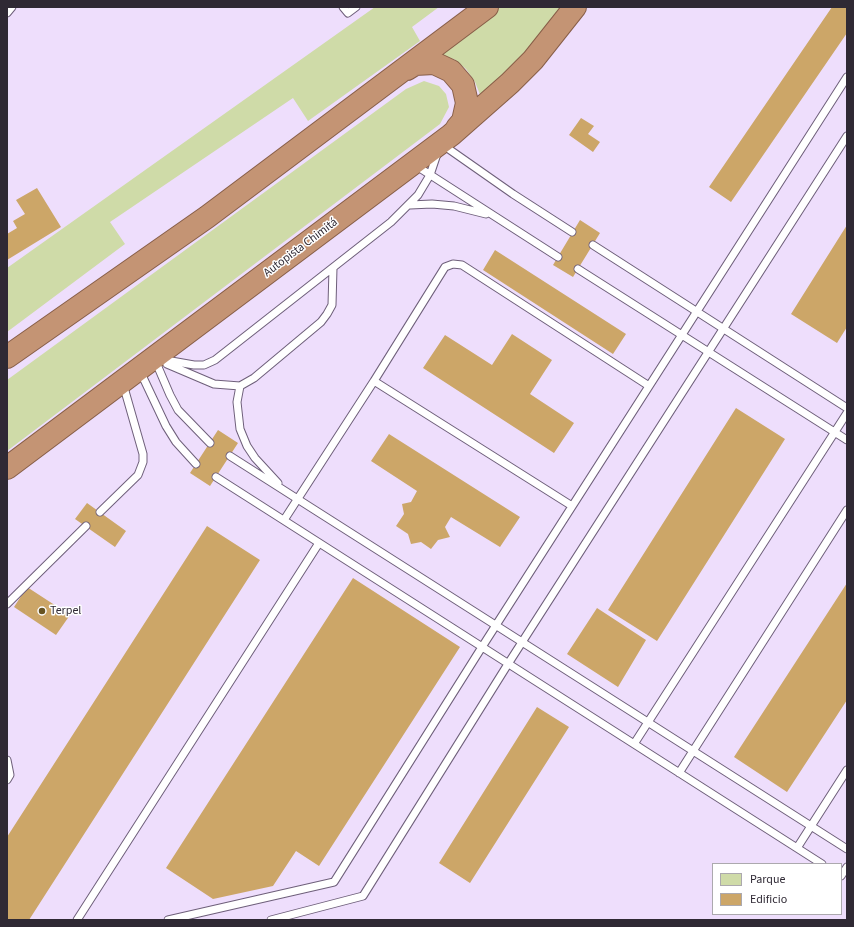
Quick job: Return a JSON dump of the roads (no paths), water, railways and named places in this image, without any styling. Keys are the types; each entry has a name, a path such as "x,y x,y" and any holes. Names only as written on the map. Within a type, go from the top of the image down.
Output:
{"highway":[{"path":"7,357 207,217 399,74 486,7"},
{"name":"Autopista Chimitá","path":"7,468 139,370 422,169 446,139 524,69 576,7"},
{"path":"399,74 415,64 434,63 451,71 463,85 467,103 463,121 446,139"}],"lane":[{"path":"7,12 12,7"},
{"path":"343,7 348,13 356,7"},
{"path":"168,920 334,882 496,625 847,77"},
{"path":"271,920 363,896 522,642 847,136"},
{"path":"446,139 513,194 572,232"},
{"path":"139,370 204,365 215,360 391,222 410,205 422,169 558,257"},
{"path":"410,205 432,204 454,206 498,218"},
{"path":"593,245 847,408"},
{"path":"284,520 374,381 445,267 453,264 462,265 649,386"},
{"path":"139,370 214,384 240,386 254,378 324,318 332,305 333,268"},
{"path":"578,269 847,440"},
{"path":"139,370 170,395 178,410 210,443"},
{"path":"139,370 166,426 176,442 196,464"},
{"path":"100,512 138,475 143,462 139,370"},
{"path":"374,381 572,506"},
{"path":"240,386 236,402 237,417 247,446 255,458 285,491"},
{"path":"634,744 847,413"},
{"path":"230,456 847,849"},
{"path":"216,477 820,863"},
{"path":"679,773 847,510"},
{"path":"7,604 86,526"},
{"path":"77,920 319,543"},
{"path":"7,760 10,775 7,780"},
{"path":"797,848 847,770"}],"place":[{"name":"Terpel","path":"42,611"}]}
